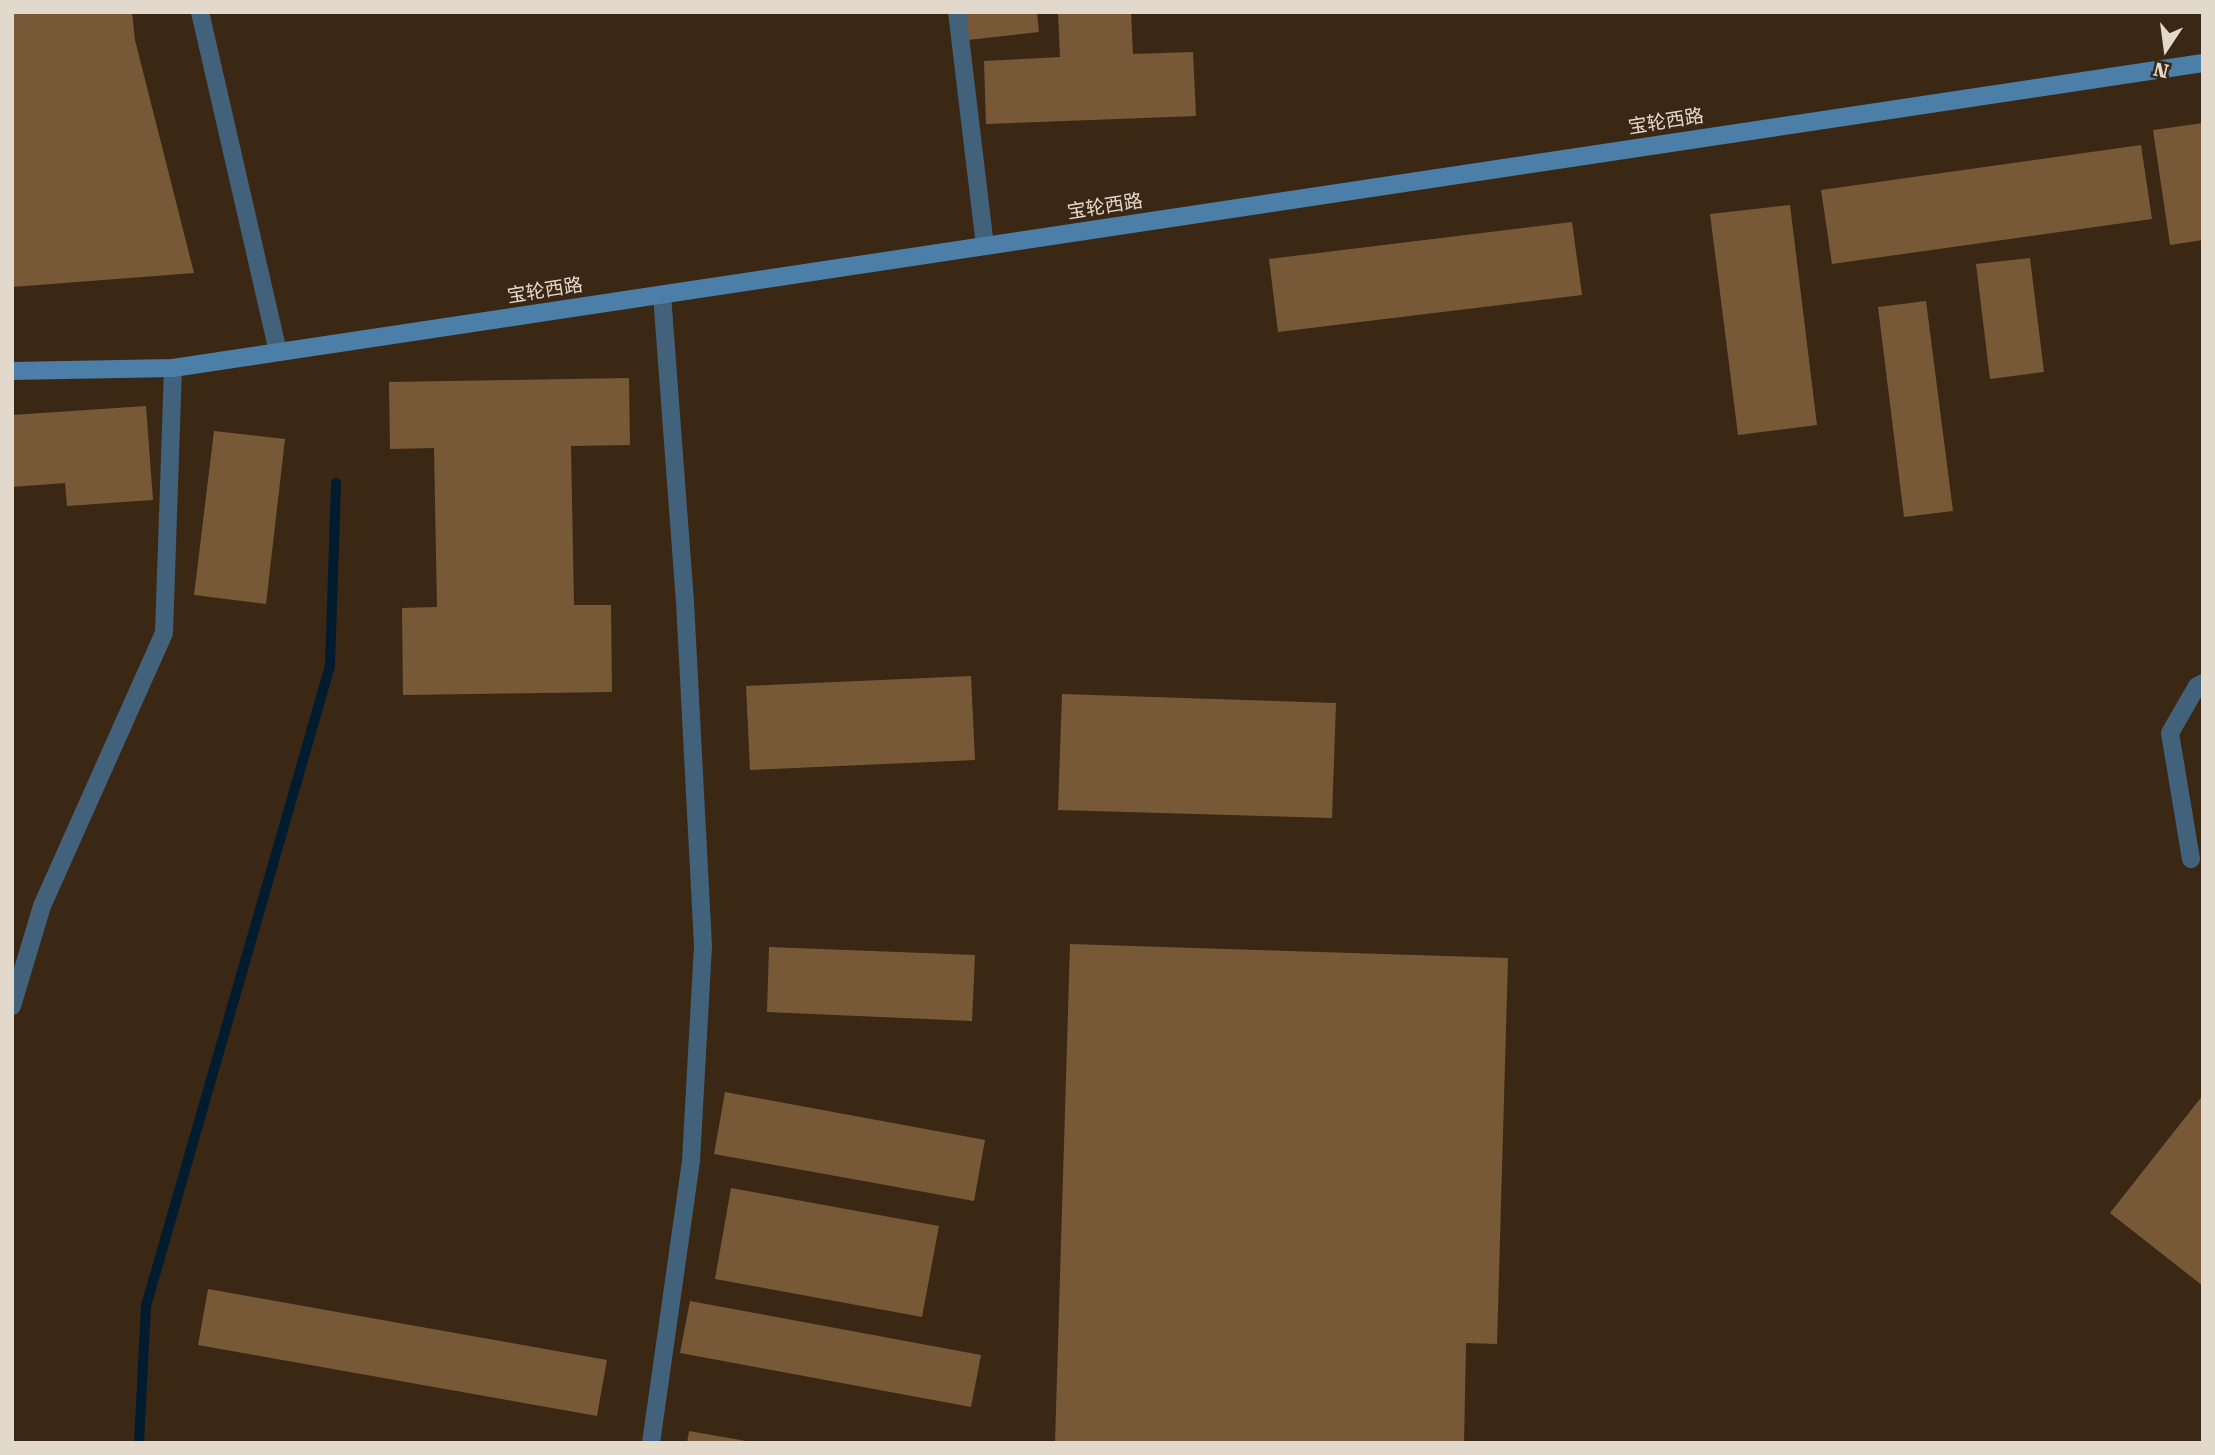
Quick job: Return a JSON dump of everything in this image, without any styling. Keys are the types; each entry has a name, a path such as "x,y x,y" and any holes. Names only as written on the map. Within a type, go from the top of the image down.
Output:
{"main road":[{"name":"宝轮西路","path":"12,371 173,368 2203,63"}],"street":[{"path":"200,12 278,352"},
{"path":"957,12 985,246"},
{"path":"652,1443 691,1161 703,946 685,602 662,295"},
{"path":"12,1006 42,906 164,633 173,368"},
{"path":"2191,859 2170,733 2197,686 2203,683"}],"building":[{"path":"12,12 132,12 135,40 194,273 12,287"},
{"path":"964,12 1037,12 1039,32 968,40"},
{"path":"1058,12 1131,12 1133,54 1193,52 1196,116 986,124 984,61 1060,57"},
{"path":"2203,123 2203,240 2170,245 2153,130"},
{"path":"2141,145 2152,219 1832,264 1821,190"},
{"path":"1790,205 1817,425 1738,435 1710,214"},
{"path":"1572,222 1582,295 1278,332 1269,259"},
{"path":"2030,258 2044,372 1990,379 1976,264"},
{"path":"1926,301 1953,511 1904,517 1878,307"},
{"path":"629,378 630,445 571,446 574,605 611,605 612,692 403,695 402,608 437,607 434,448 390,449 389,382"},
{"path":"146,406 153,500 67,506 65,483 12,487 12,415"},
{"path":"214,431 285,439 266,604 194,595"},
{"path":"971,676 975,760 750,770 746,686"},
{"path":"1062,694 1336,703 1332,818 1058,810"},
{"path":"1070,944 1508,958 1497,1344 1466,1343 1464,1443 1055,1443"},
{"path":"769,947 975,955 972,1021 767,1012"},
{"path":"725,1092 985,1140 974,1201 714,1154"},
{"path":"2203,1095 2203,1286 2110,1213"},
{"path":"731,1188 939,1226 922,1317 715,1279"},
{"path":"208,1289 607,1360 597,1416 198,1345"},
{"path":"690,1301 981,1355 971,1407 680,1353"},
{"path":"689,1431 746,1441 687,1443"}],"waterway":[{"path":"139,1443 146,1306 330,666 336,483"}]}
